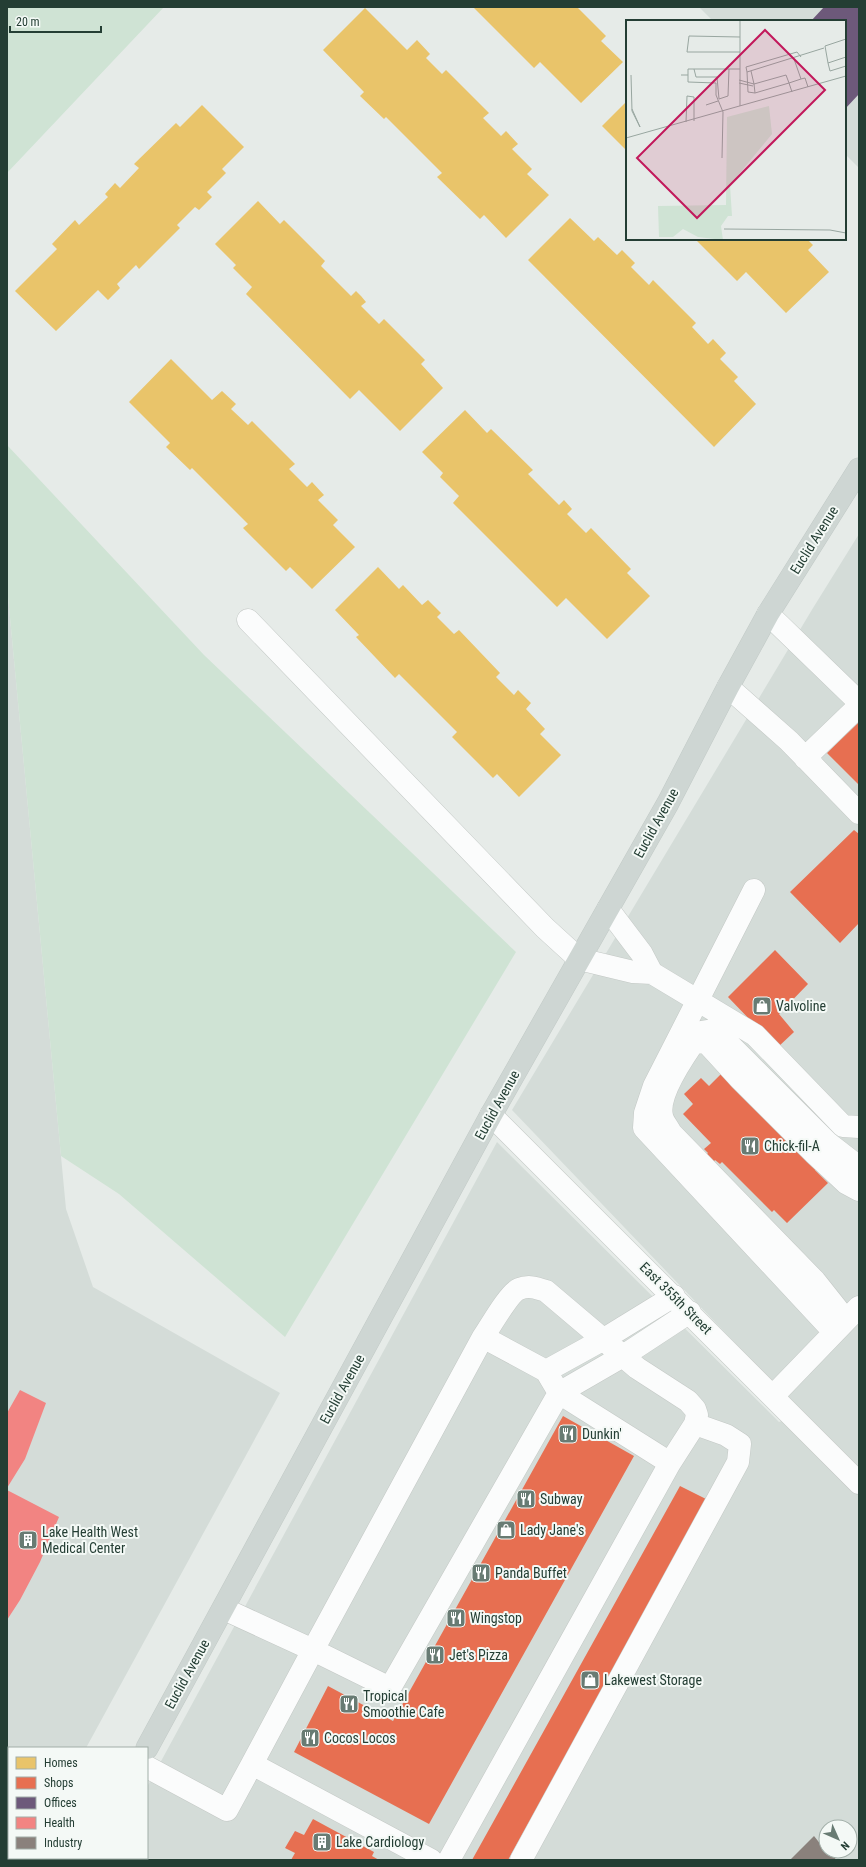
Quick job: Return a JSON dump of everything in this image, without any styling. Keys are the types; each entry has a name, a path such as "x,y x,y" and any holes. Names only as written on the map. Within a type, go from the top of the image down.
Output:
{"main road":[{"name":"Euclid Avenue","path":"147,1747 224,1609 491,1115 668,803 728,687 768,614 859,469"}],"street":[{"path":"768,614 859,702"},
{"path":"248,620 545,928 580,959 632,972 652,973 698,1000 755,1035 843,1126 859,1127"},
{"path":"728,687 805,758 859,813"},
{"path":"805,758 859,706"},
{"path":"754,890 654,1086 644,1114 644,1128 846,1320"},
{"path":"608,909 642,954 652,973"},
{"path":"846,1320 815,1281 671,1133 662,1116 663,1100 675,1072 701,1032 713,1030 720,1035 833,1148 859,1167"},
{"path":"673,1050 694,1042 706,1042 740,1079 816,1154 846,1183 859,1190"},
{"name":"East 355th Street","path":"491,1115 674,1296 859,1483"},
{"path":"148,1768 227,1810 483,1337 506,1302 518,1289 533,1286 546,1291 651,1379 688,1401 696,1409 697,1415 695,1424 670,1463 449,1860"},
{"path":"546,1371 604,1339 674,1296"},
{"path":"224,1609 313,1650 390,1688 560,1393 623,1356 690,1312"},
{"path":"773,1396 846,1320"},
{"path":"483,1337 546,1371 560,1393 670,1463"},
{"path":"521,1860 738,1462 740,1444 726,1435 695,1424"},
{"path":"252,1764 431,1860"}],"shaded area":[{"path":"699,7 859,7 859,168 846,155 846,20 712,20"},
{"path":"859,534 859,1860 108,1860 148,1859 148,1785 497,1142 779,1422 802,1413 512,1110 813,608"},
{"path":"7,586 66,1209 93,1287 280,1393 87,1747 8,1747 8,1859 24,1859 7,1860"}],"green space":[{"path":"7,7 164,7 7,173"},
{"path":"7,445 204,655 516,952 285,1337 119,1194 61,1156 7,586"}],"building: Homes":[{"path":"473,7 577,7 606,36 601,41 623,62 581,103 540,62 534,68"},
{"path":"365,8 407,50 417,40 430,54 426,58 442,74 446,70 489,113 483,118 501,136 506,131 518,144 512,149 532,169 527,174 549,195 506,238 484,215 480,219 437,177 442,173 386,117 384,119 360,96 364,92 323,50"},
{"path":"626,102 626,150 602,126"},
{"path":"202,105 244,147 222,169 226,173 207,192 212,197 199,210 195,207 177,225 180,228 139,269 136,265 117,284 120,288 108,300 98,290 56,331 15,291 57,249 52,244 75,220 79,225 108,197 105,194 115,183 120,188 139,168 134,164 176,123 180,127"},
{"path":"258,201 280,224 284,220 325,261 321,266 351,296 356,291 361,296 366,302 361,306 379,324 384,319 425,360 421,364 443,388 400,431 359,390 350,399 246,294 252,287 233,268 236,265 215,244"},
{"path":"570,218 594,241 598,237 617,255 622,250 635,263 631,267 649,285 653,280 696,323 692,327 708,344 713,339 726,353 720,359 738,377 734,381 756,404 714,447 528,260"},
{"path":"696,240 808,240 813,245 808,250 829,272 786,313 746,272 737,281"},
{"path":"171,359 212,400 222,391 236,404 231,409 248,425 252,421 295,464 289,469 307,487 312,482 324,495 318,500 338,520 333,525 355,547 312,589 290,567 286,571 243,528 248,524 192,468 190,470 166,447 170,443 129,402"},
{"path":"465,410 487,433 491,429 533,470 528,474 559,505 564,500 572,509 567,514 586,533 591,528 631,569 627,573 650,596 607,639 566,598 557,607 453,503 459,496 440,477 443,473 422,452"},
{"path":"378,567 399,589 403,585 422,605 428,600 441,613 437,617 454,634 459,630 500,673 496,677 514,695 518,690 531,703 526,709 545,729 540,734 561,755 519,797 497,774 493,778 452,737 457,732 399,674 395,678 356,637 359,635 335,610"}],"building: Shops":[{"path":"858,723 859,724 859,785 827,753"},
{"path":"854,830 859,834 859,923 840,943 790,892"},
{"name":"Valvoline","path":"775,950 808,984 779,1014 794,1032 777,1048 728,997"},
{"name":"Chick-fil-A","path":"722,1073 828,1183 787,1223 774,1210 772,1212 722,1162 720,1164 715,1160 712,1164 705,1156 708,1153 704,1149 711,1143 683,1114 693,1104 684,1094 701,1078 709,1086"},
{"path":"563,1416 634,1456 429,1824 294,1752 328,1686 393,1721"},
{"name":"Lakewest Storage","path":"680,1486 708,1500 508,1860 472,1860"},
{"name":"Lake Cardiology","path":"313,1819 374,1852 372,1856 379,1860 291,1860 295,1853 285,1848 295,1831 304,1835"}],"building: Offices":[{"path":"824,7 859,7 859,94 846,108 846,20 812,20"}],"building: Health":[{"path":"20,1390 46,1403 25,1459 7,1488 7,1413"},
{"name":"Lake Health West Medical Center","path":"7,1490 59,1517 40,1562 20,1600 7,1620"}],"building: Industry":[{"path":"814,1836 818,1841 818,1859 837,1860 790,1860"}],"place":[{"name":"Valvoline","path":"762,1006"},
{"name":"Chick-fil-A","path":"750,1146"},
{"name":"Dunkin'","path":"568,1434"},
{"name":"Subway","path":"526,1499"},
{"name":"Lady Jane's","path":"506,1530"},
{"name":"Lake Health West Medical Center","path":"28,1540"},
{"name":"Panda Buffet","path":"481,1573"},
{"name":"Wingstop","path":"456,1618"},
{"name":"Jet's Pizza","path":"435,1655"},
{"name":"Lakewest Storage","path":"590,1680"},
{"name":"Tropical Smoothie Cafe","path":"349,1704"},
{"name":"Cocos Locos","path":"310,1738"},
{"name":"Lake Cardiology","path":"322,1842"}]}
